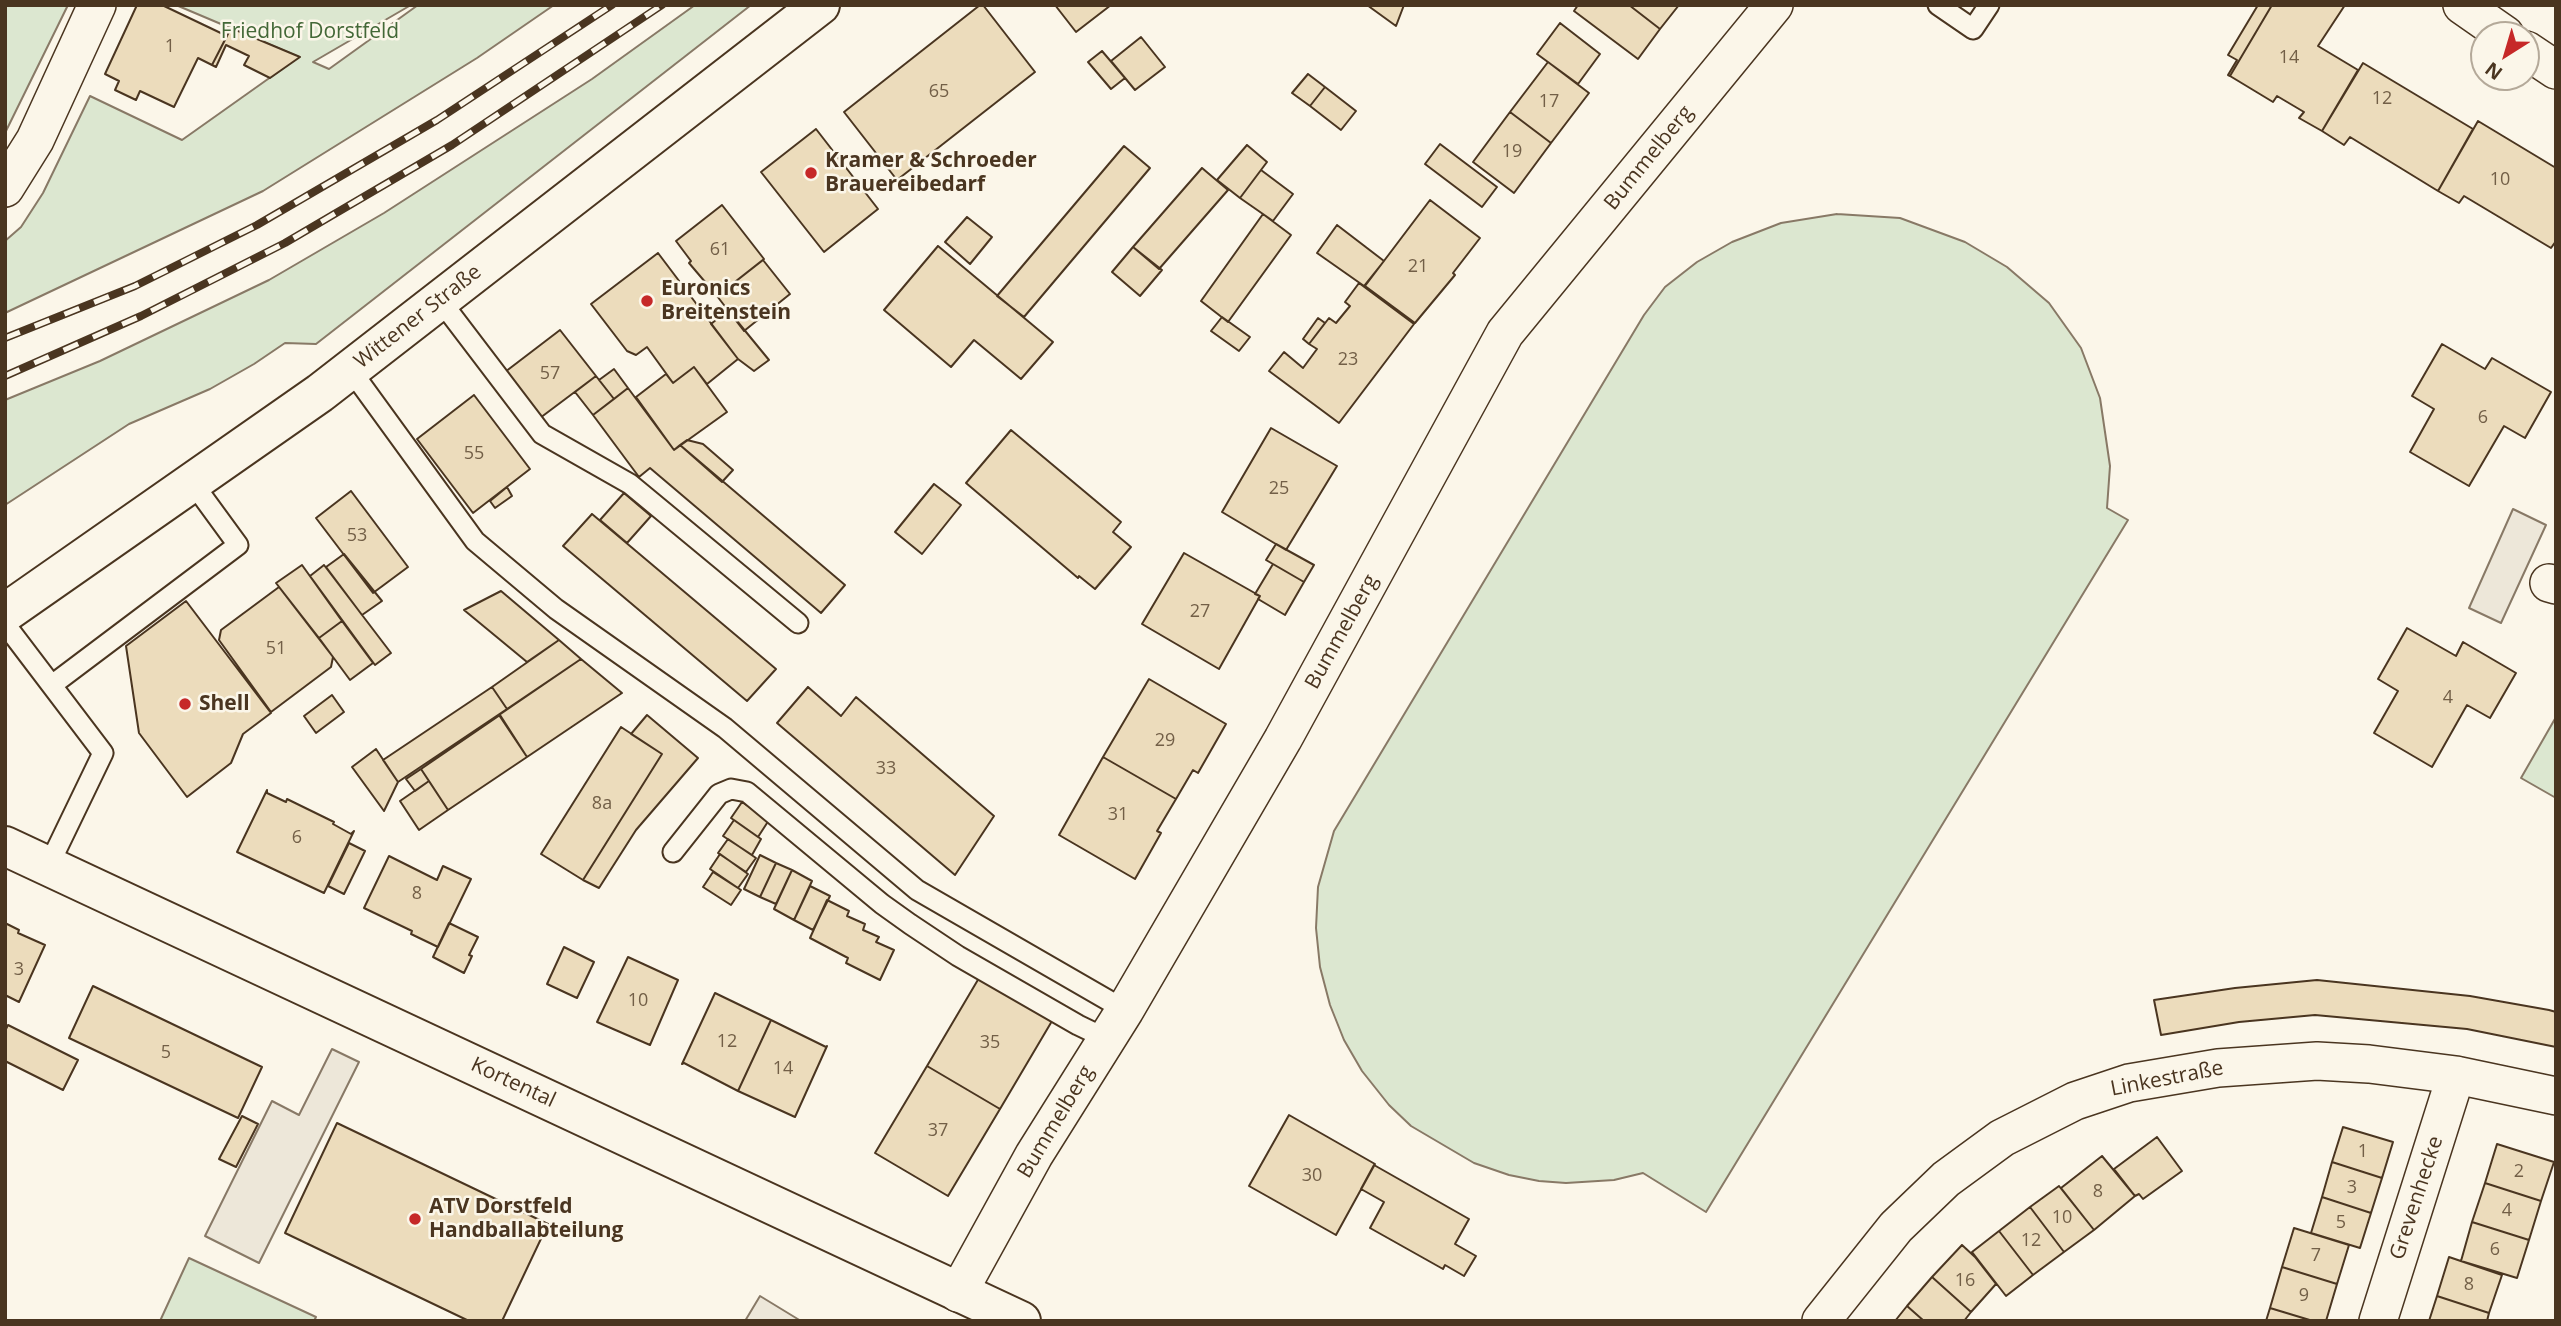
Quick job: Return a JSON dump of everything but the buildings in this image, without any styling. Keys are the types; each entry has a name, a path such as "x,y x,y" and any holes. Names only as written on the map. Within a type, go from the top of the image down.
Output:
{"street":[{"path":"5,188 35,140 97,5"},
{"name":"Wittener Straße","path":"8,612 320,393 820,5"},
{"name":"Bummelberg","path":"958,1293 1034,1155 1116,1024 1283,739 1505,333 1774,5"},
{"path":"2462,5 2485,21"},
{"path":"2540,59 2556,70"},
{"name":"Kortental","path":"5,846 1021,1321"},
{"name":"Linkestraße","path":"1821,1321 1896,1227 1946,1179 2002,1138 2075,1101 2129,1083 2186,1072 2253,1064 2317,1061 2369,1064 2456,1075 2556,1096"},
{"name":"Grevenhecke","path":"2378,1321 2456,1075"}],"lane":[{"path":"1938,5 1973,29 1989,5"},
{"path":"440,300 542,434 630,484 798,623"},
{"path":"350,369 475,541 556,609 725,728 917,890 1116,1024"},
{"path":"52,685 238,545 192,482"},
{"path":"8,612 52,685 103,753 48,867"},
{"path":"673,852 719,794 731,789 747,792 882,905 958,956 1078,1025 1116,1024"}],"green space":[{"path":"5,5 68,5 5,133"},
{"name":"Friedhof Dorstfeld","path":"176,5 411,5 313,62 329,69 418,5 554,5 477,58 263,191 5,313 5,241 21,227 43,193 90,96 182,140 299,57"},
{"path":"695,5 751,5 316,344 285,343 210,389 129,424 5,505 5,400 100,361 269,280 384,213 592,79"},
{"path":"1837,214 1900,218 1965,242 2007,267 2049,303 2081,348 2100,398 2110,466 2107,508 2128,520 1706,1212 1643,1173 1614,1180 1566,1183 1509,1175 1474,1163 1411,1126 1389,1105 1362,1071 1344,1040 1330,1005 1320,967 1316,928 1318,887 1334,831 1644,315 1665,287 1697,262 1732,242 1781,223"},
{"path":"2556,717 2556,798 2521,778"},
{"path":"189,1258 316,1317 314,1321 160,1321"}],"shaded area":[{"path":"2513,509 2546,525 2501,623 2469,608"},
{"path":"332,1049 359,1062 259,1263 205,1236 272,1101 299,1115"},
{"path":"760,1296 801,1321 745,1321"}],"railway":[{"path":"5,338 135,286 257,225 437,120 612,5"},
{"path":"5,376 141,316 285,243 452,145 662,5"}],"place":[{"name":"Kramer & Schroeder Brauereibedarf","path":"811,173"},
{"name":"Euronics Breitenstein","path":"647,301"},
{"name":"Shell","path":"185,704"},
{"name":"ATV Dorstfeld Handballabteilung","path":"415,1219"}]}
